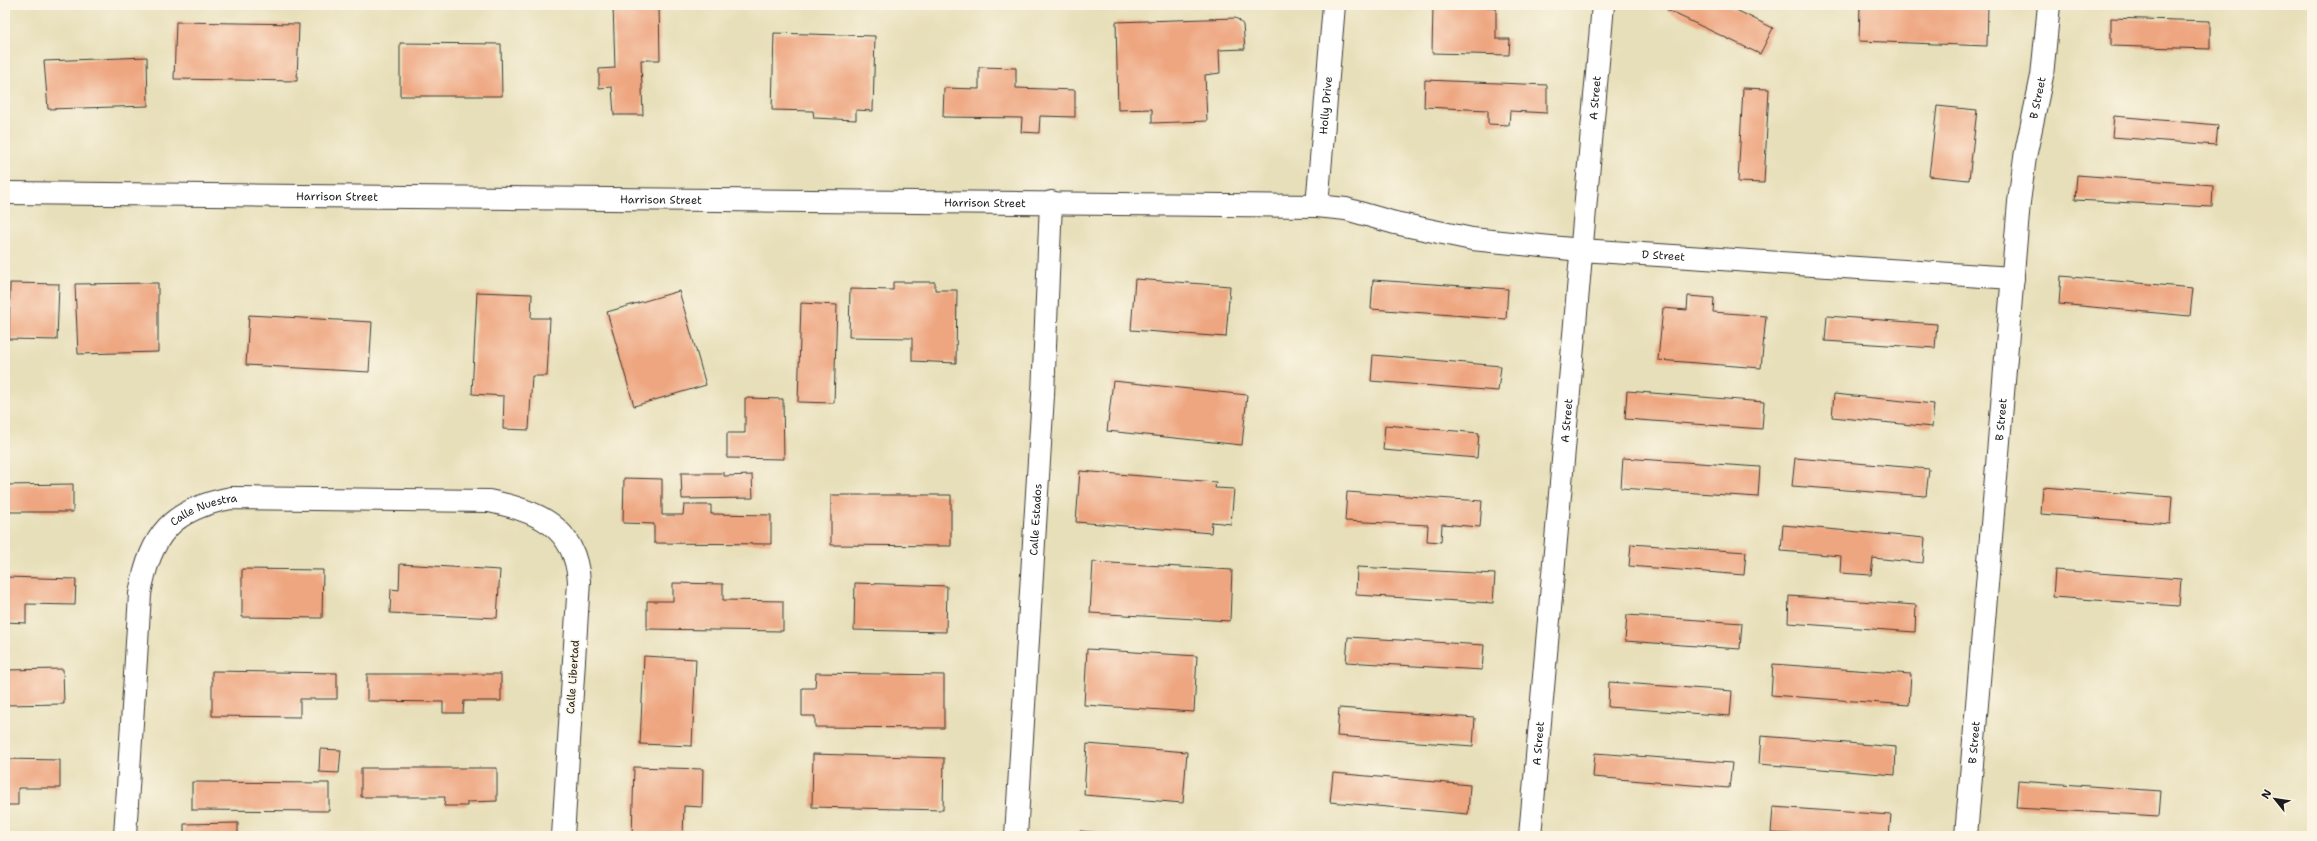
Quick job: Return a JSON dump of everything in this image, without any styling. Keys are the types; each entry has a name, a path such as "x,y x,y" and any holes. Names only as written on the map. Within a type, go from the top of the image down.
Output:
{"street":[{"name":"Holly Drive","path":"1317,206 1334,5"},
{"name":"A Street","path":"1530,836 1603,5"},
{"name":"B Street","path":"1966,836 2013,278 2025,157 2042,76 2049,5"},
{"name":"Harrison Street","path":"5,193 1051,202 1317,206"},
{"name":"Calle Estados","path":"1016,836 1043,395 1051,202"},
{"name":"D Street","path":"1317,206 1346,209 1395,224 1451,236 1581,250 2013,278"},
{"name":"Calle Nuestra","path":"125,836 140,594 143,574 158,540 168,525 183,514 198,506 231,498 489,500 522,509 540,517 554,526"},
{"name":"Calle Libertad","path":"554,526 573,550 578,566 579,581 563,836"}],"building":[{"path":"613,5 659,5 660,60 641,60 643,115 614,115 612,87 599,88 599,69 615,68"},
{"path":"1669,5 1726,5 1773,28 1760,54 1667,10"},
{"path":"1860,5 1988,5 1987,46 1859,41"},
{"path":"1433,6 1496,7 1496,39 1510,39 1509,55 1432,53"},
{"path":"1235,18 1243,25 1245,49 1219,50 1220,73 1205,75 1207,121 1152,123 1152,109 1118,110 1116,22"},
{"path":"2111,18 2210,21 2210,49 2111,46"},
{"path":"176,22 299,24 297,81 174,79"},
{"path":"774,33 875,36 873,111 856,110 856,120 814,118 813,111 772,110"},
{"path":"400,43 501,44 502,96 400,96"},
{"path":"147,57 148,106 48,109 44,61"},
{"path":"979,67 1016,68 1016,88 1075,90 1075,117 1040,116 1039,133 1021,132 1022,118 943,117 944,88 979,89"},
{"path":"1425,80 1547,85 1547,113 1510,111 1509,125 1488,124 1488,110 1424,107"},
{"path":"1743,88 1769,89 1764,183 1738,182"},
{"path":"1937,106 1977,110 1969,180 1929,176"},
{"path":"2114,116 2218,125 2216,145 2112,137"},
{"path":"2077,175 2213,185 2212,207 2075,200"},
{"path":"2061,276 2193,288 2190,316 2059,304"},
{"path":"1135,279 1230,286 1226,337 1131,330"},
{"path":"1373,280 1508,289 1506,319 1371,309"},
{"path":"893,282 935,282 935,290 957,290 956,363 912,361 912,338 849,337 850,289 893,290"},
{"path":"10,283 59,284 57,340 9,339"},
{"path":"158,283 158,352 78,354 75,284"},
{"path":"679,291 706,385 634,406 607,312"},
{"path":"477,292 532,294 531,318 550,318 547,376 532,376 529,430 503,429 504,396 472,394"},
{"path":"1688,296 1714,298 1713,312 1766,316 1761,368 1658,360 1663,308 1687,310"},
{"path":"801,303 837,305 834,403 798,402"},
{"path":"249,315 372,322 369,372 246,365"},
{"path":"1827,316 1937,324 1935,348 1825,341"},
{"path":"1373,355 1501,366 1498,391 1371,381"},
{"path":"1113,381 1247,395 1242,445 1107,431"},
{"path":"1627,391 1764,402 1762,429 1625,419"},
{"path":"1834,394 1934,404 1932,427 1832,417"},
{"path":"745,398 783,399 784,459 727,458 727,433 745,433"},
{"path":"1385,425 1479,433 1477,458 1383,450"},
{"path":"1623,458 1760,467 1758,497 1621,488"},
{"path":"1795,458 1929,469 1926,496 1792,486"},
{"path":"1080,471 1216,482 1215,488 1234,489 1231,524 1212,522 1211,533 1076,522"},
{"path":"681,473 724,473 724,476 752,475 753,498 682,499"},
{"path":"624,478 662,479 662,515 683,515 684,505 711,505 711,514 771,515 771,544 654,543 654,524 623,523"},
{"path":"73,484 73,512 5,512 5,485"},
{"path":"2043,487 2172,497 2170,524 2041,514"},
{"path":"1347,492 1482,501 1480,527 1442,524 1441,542 1427,541 1428,525 1345,521"},
{"path":"831,495 951,495 951,546 831,545"},
{"path":"1783,525 1925,538 1923,563 1873,558 1871,575 1840,573 1841,556 1781,551"},
{"path":"1631,544 1746,552 1744,575 1629,566"},
{"path":"1093,562 1232,570 1230,621 1090,613"},
{"path":"400,564 500,570 497,618 390,613 391,589 399,590"},
{"path":"1357,567 1495,574 1493,603 1356,595"},
{"path":"242,569 323,570 322,618 242,617"},
{"path":"2055,570 2181,579 2179,606 2053,597"},
{"path":"5,577 76,579 75,605 26,604 26,623 5,622"},
{"path":"673,583 723,584 723,600 783,601 783,631 647,629 647,601 673,601"},
{"path":"855,583 947,586 946,632 854,630"},
{"path":"1789,596 1916,605 1915,632 1788,623"},
{"path":"1627,615 1742,623 1740,649 1625,641"},
{"path":"1348,637 1484,645 1482,670 1346,662"},
{"path":"1087,649 1197,656 1194,712 1084,705"},
{"path":"644,656 696,659 692,746 640,744"},
{"path":"1773,664 1911,674 1909,705 1771,695"},
{"path":"63,669 64,704 5,705 5,670"},
{"path":"212,671 337,673 337,699 300,699 300,717 212,716"},
{"path":"816,673 944,675 944,728 815,727 815,716 802,716 802,688 815,688"},
{"path":"367,674 501,674 501,701 464,701 463,713 443,713 443,702 367,701"},
{"path":"1609,682 1732,691 1730,716 1608,707"},
{"path":"1339,708 1475,718 1473,746 1337,736"},
{"path":"1761,736 1896,747 1895,775 1759,764"},
{"path":"1087,744 1187,752 1183,803 1084,795"},
{"path":"320,749 341,750 339,773 319,772"},
{"path":"1595,753 1732,763 1729,788 1593,777"},
{"path":"813,754 944,758 943,810 812,807"},
{"path":"5,759 60,760 60,788 18,788 18,805 5,805"},
{"path":"634,767 703,769 702,807 684,806 683,836 632,836"},
{"path":"361,768 497,768 497,801 467,802 467,806 444,806 445,797 361,797"},
{"path":"1333,773 1470,785 1468,814 1330,802"},
{"path":"2018,781 2161,791 2159,816 2016,808"},
{"path":"192,782 329,783 329,811 192,810"},
{"path":"1773,807 1891,815 1889,836 1820,836 1771,833"},
{"path":"238,823 238,836 184,836 184,824"},
{"path":"1080,831 1124,835 1124,836 1080,836"}]}
